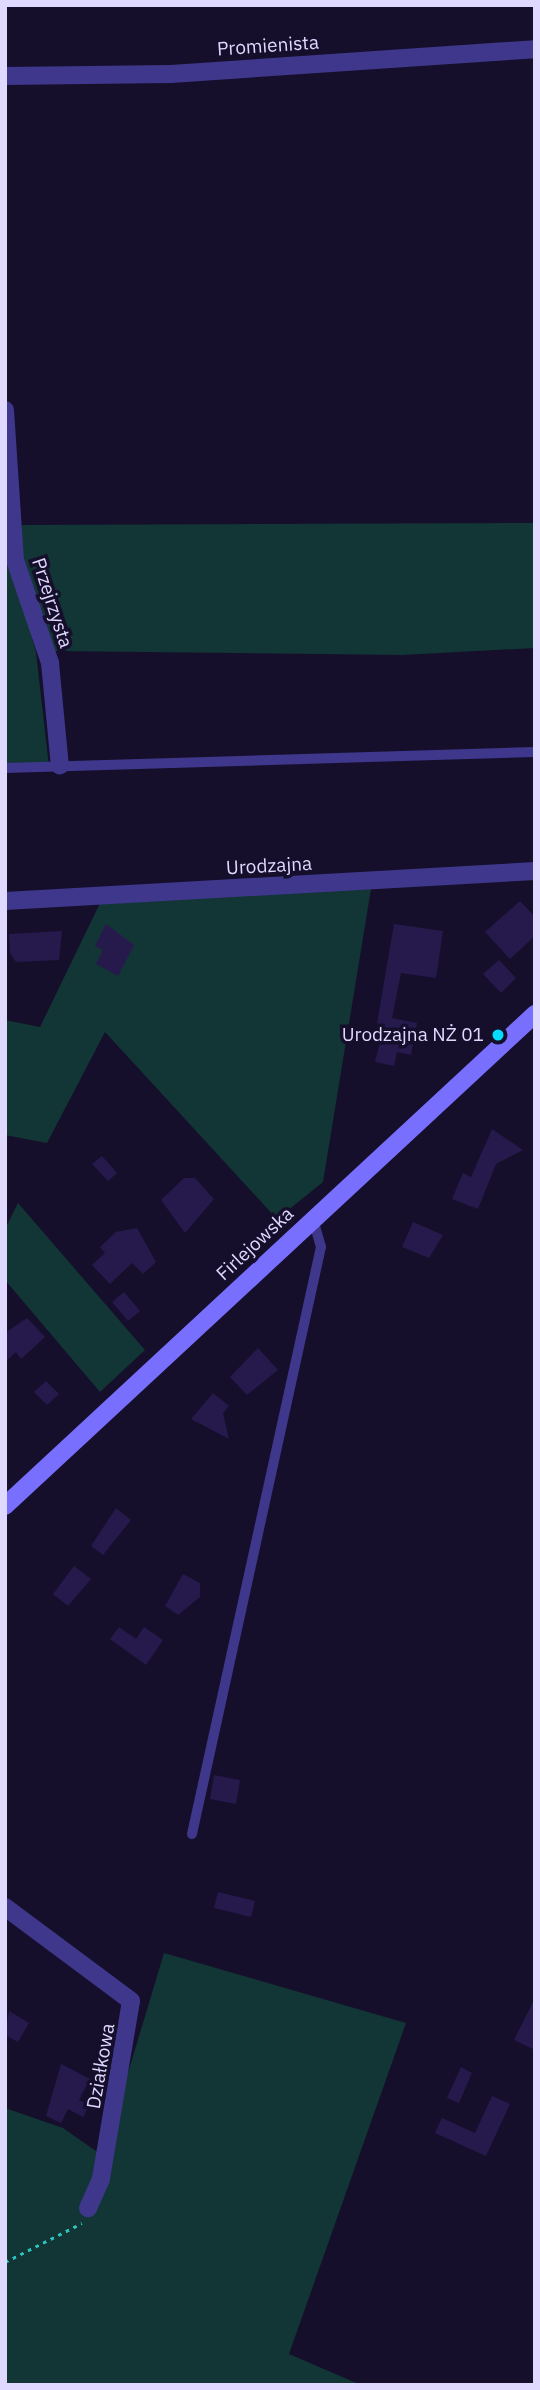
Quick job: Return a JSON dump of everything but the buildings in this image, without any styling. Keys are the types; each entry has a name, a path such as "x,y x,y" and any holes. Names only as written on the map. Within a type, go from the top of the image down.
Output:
{"street":[{"name":"Promienista","path":"5,76 157,75 535,49"},
{"name":"Przejrzysta","path":"5,410 15,560 50,663 60,766"},
{"name":"Urodzajna","path":"5,901 535,871"},
{"name":"Firlejowska","path":"5,1506 535,1014"},
{"name":"Działkowa","path":"5,1907 131,2001 101,2179 88,2208"}],"lane":[{"path":"5,768 535,752"},
{"path":"192,1834 321,1247 313,1219"}],"path":[{"path":"5,2262 82,2223 88,2208"}],"green space":[{"path":"535,523 535,648 402,655 53,651 21,553 22,525"},
{"path":"5,545 36,652 49,767 5,768"},
{"path":"371,889 323,1182 277,1219 105,1032 47,1143 5,1135 5,1020 40,1027 103,897"},
{"path":"18,1203 145,1350 100,1392 5,1280 5,1229"},
{"path":"164,1953 406,2023 289,2354 361,2385 5,2385 5,2108 63,2128 103,2156"}],"place":[{"name":"Urodzajna NŻ 01","path":"498,1035"}]}
